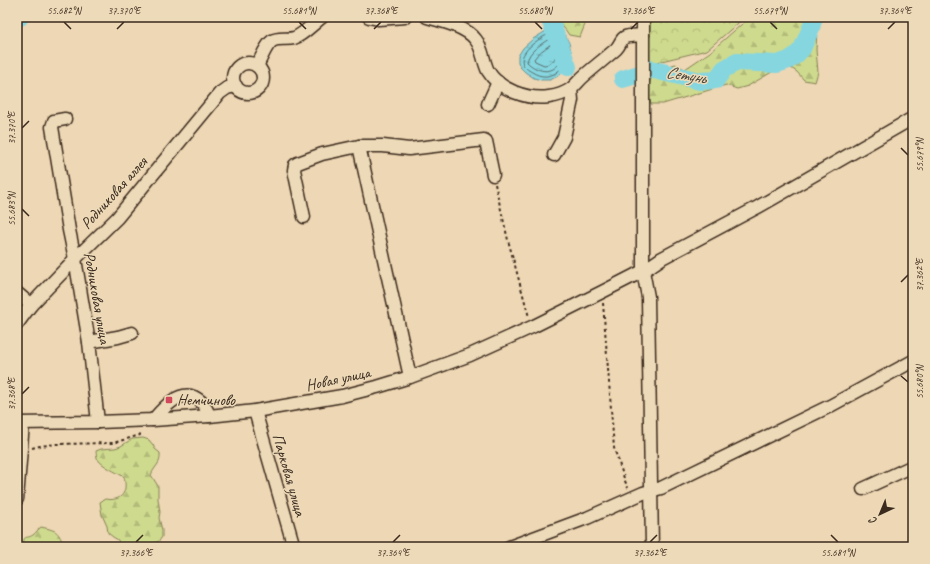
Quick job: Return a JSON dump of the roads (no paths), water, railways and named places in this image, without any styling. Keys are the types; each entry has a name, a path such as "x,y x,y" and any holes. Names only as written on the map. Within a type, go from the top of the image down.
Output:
{"street":[{"path":"257,66 270,42 285,38 293,38 302,34 322,17"},
{"path":"369,17 378,20 405,17"},
{"path":"427,17 448,23 468,32 476,40 488,71 505,88 527,96 542,98 559,96 571,89 582,77 618,48 623,38 626,36 643,36"},
{"path":"644,17 643,271 648,297 652,547"},
{"path":"252,63 261,70 263,81 261,87 256,91 245,93 236,86 233,80 234,74 240,65 252,63"},
{"path":"488,104 498,82"},
{"name":"Родниковая аллея","path":"17,324 31,305 117,218 220,93 227,88 236,86"},
{"path":"554,155 564,137 572,100 571,89"},
{"name":"Новая улица","path":"20,423 153,420 255,411 342,396 377,388 410,377 477,351 534,326 643,271 662,258 758,208 913,118"},
{"name":"Родниковая улица","path":"65,119 54,121 52,128 68,230 75,259 89,342 98,422"},
{"path":"304,216 294,170 295,165 298,162 322,154 359,146 383,146 409,149 484,140 488,146 493,175"},
{"path":"359,146 410,377"},
{"path":"17,293 31,305"},
{"path":"89,342 118,337 132,332"},
{"path":"509,547 586,518 643,493 661,488 830,406 913,361"},
{"path":"153,420 165,407 180,396 190,395 199,399 210,416"},
{"name":"Парковая улица","path":"255,411 294,547"},
{"path":"17,499 21,451 20,423"},
{"path":"863,489 913,466"}],"water":[{"path":"554,29 565,35 569,43 572,55 568,67 558,76 550,80 534,78 520,67 518,56 523,48 533,39 546,31"}],"waterway":[{"name":"Сетунь","path":"549,17 568,67"},
{"name":"Сетунь","path":"623,79 650,69 700,81 716,80 724,69 737,62 777,64 789,60 802,49 814,17"}],"place":[{"name":"Немчиново","path":"169,400"}]}
